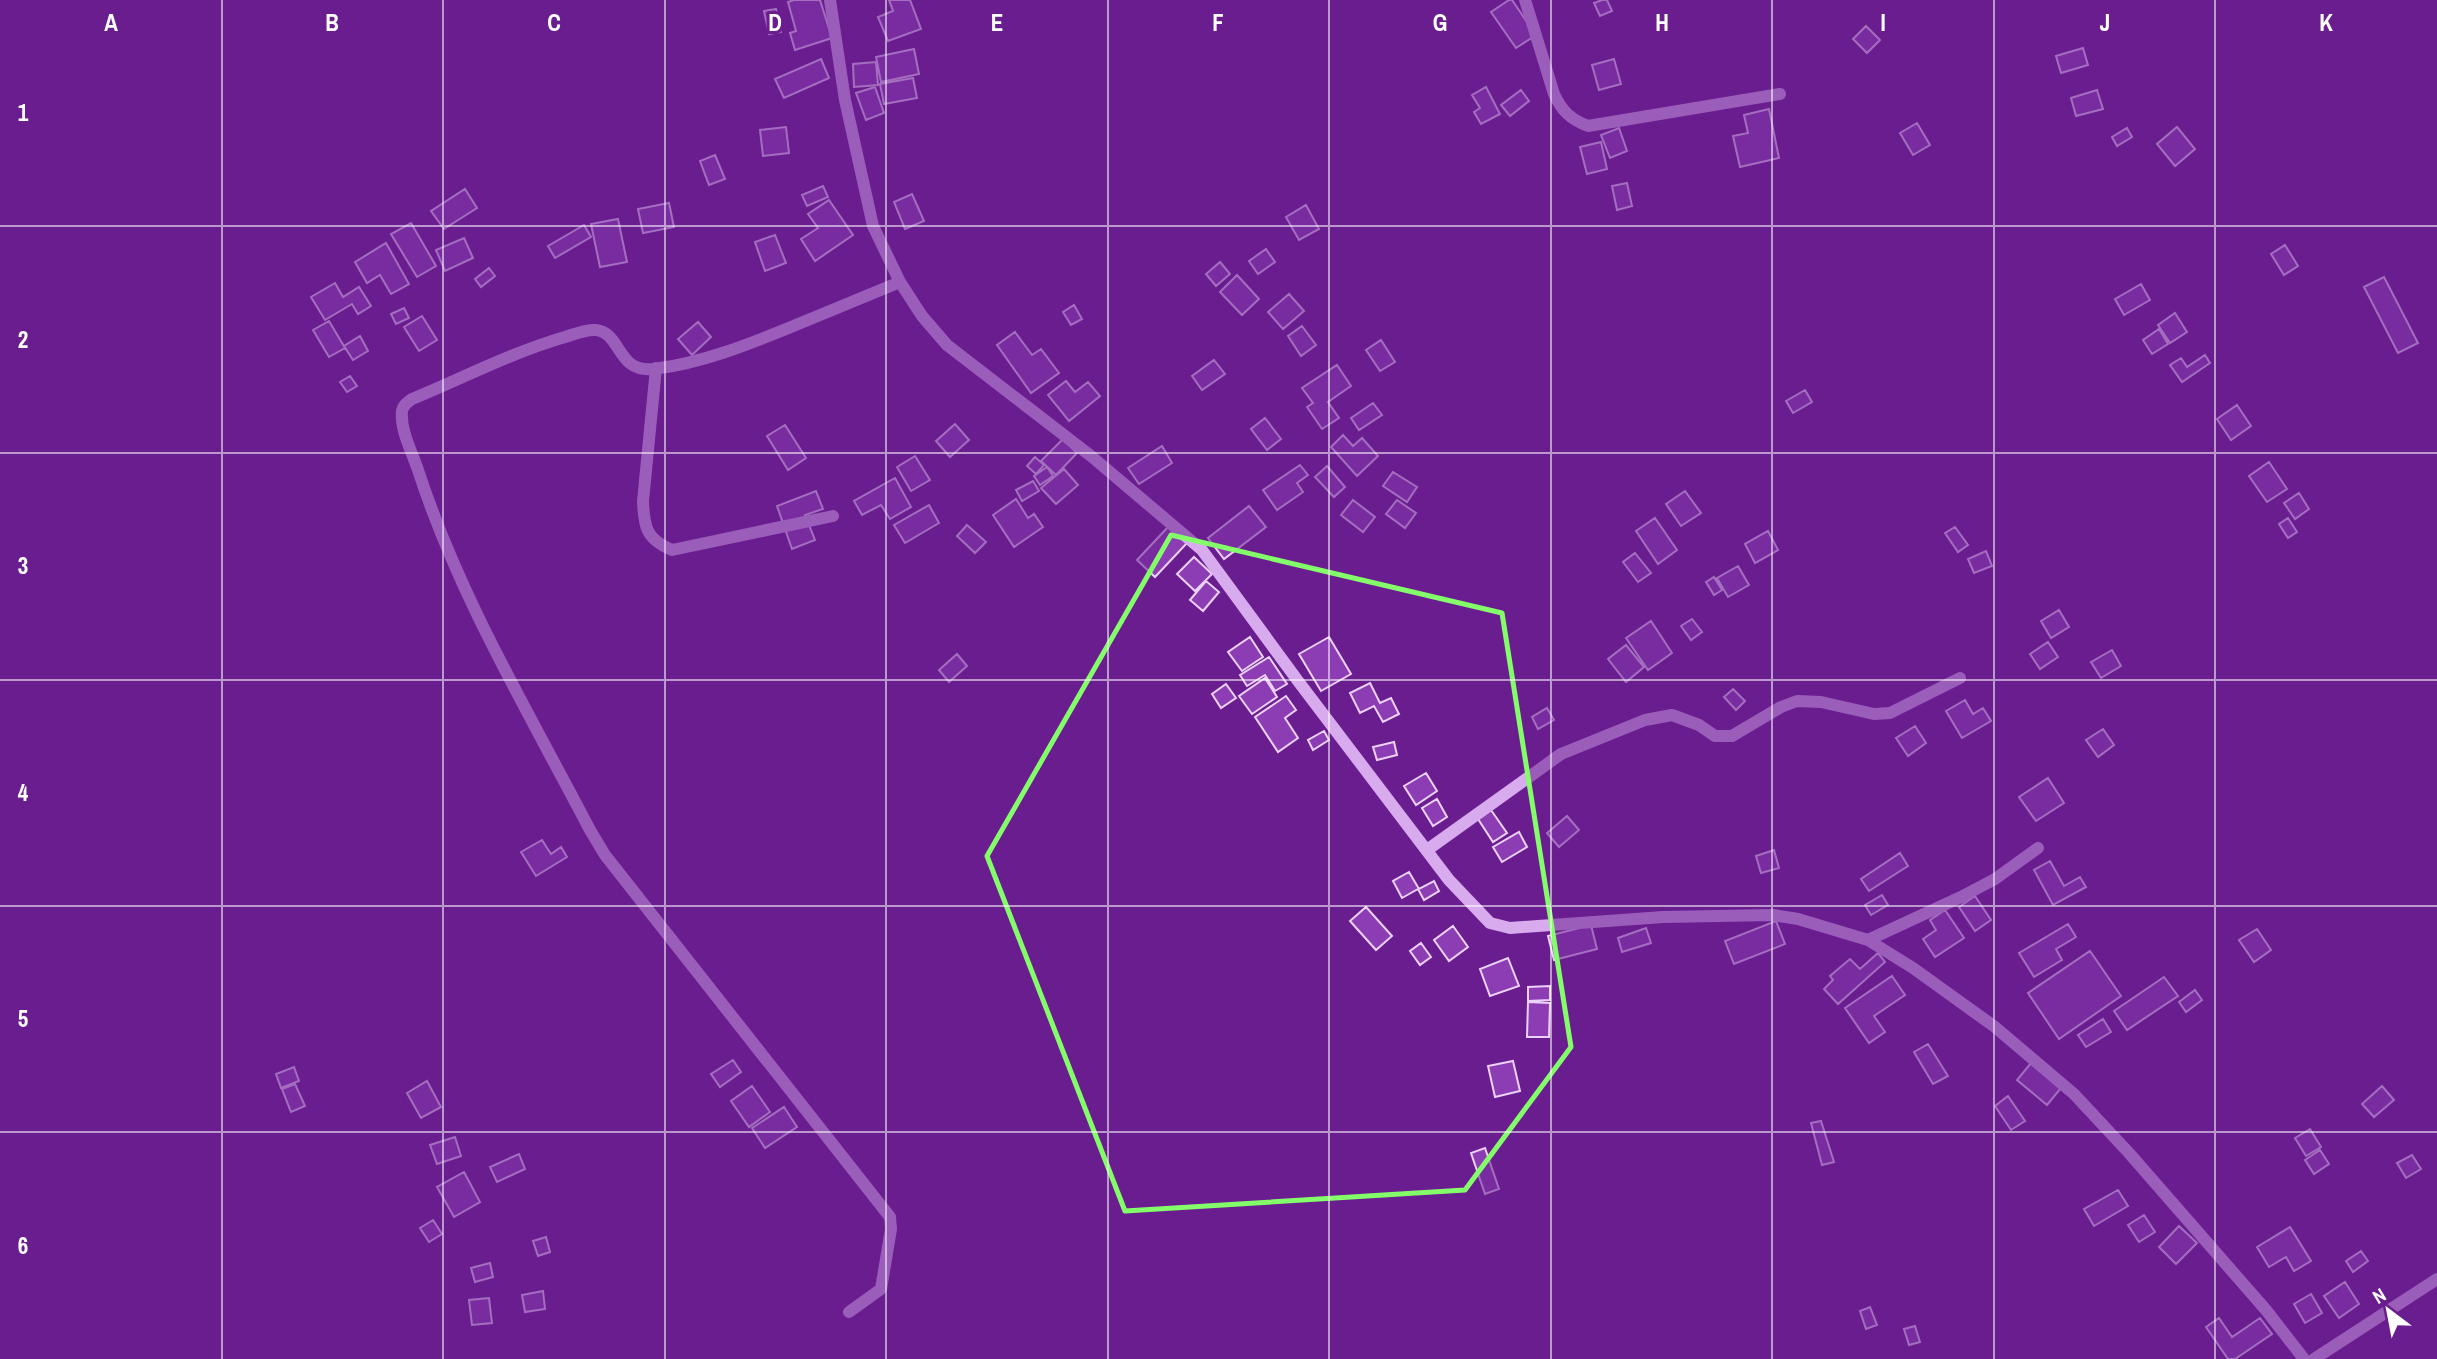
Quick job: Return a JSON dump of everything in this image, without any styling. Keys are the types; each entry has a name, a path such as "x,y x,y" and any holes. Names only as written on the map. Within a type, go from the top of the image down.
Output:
{"street":[{"path":"830,0 845,100 873,226 900,282 922,316 947,345 1091,456 1202,551 1449,880 1490,923 1510,928 1663,917 1773,915 1798,919 1868,940 1913,968 1995,1027 2074,1094 2266,1310 2304,1359"},
{"path":"1525,0 1554,94 1561,108 1573,120 1588,125 1780,94"},
{"path":"849,1312 881,1289 891,1229 890,1217 595,839 465,590 429,503 403,421 404,405 412,399 532,349 590,330 601,331 607,335 625,360 634,367 656,368 745,345 900,282"},
{"path":"656,368 643,501 644,521 650,536 672,550 833,516"},
{"path":"1427,850 1561,754 1645,720 1672,715 1699,725 1715,736 1732,736 1781,707 1797,701 1821,702 1874,714 1890,713 1960,678"},
{"path":"1868,940 1995,879 2038,848"},
{"path":"2314,1359 2437,1279"}],"highlighted area":[{"path":"1171,535 1502,613 1571,1047 1465,1190 1125,1211 987,856"}],"building":[{"path":"820,0 832,38 795,50 790,33 796,31 788,2"},
{"path":"889,0 910,0 921,29 888,41 878,17 893,11"},
{"path":"1512,0 1536,35 1516,48 1491,12"},
{"path":"1607,0 1612,11 1600,16 1594,3"},
{"path":"776,9 781,32 769,34 764,11"},
{"path":"1866,26 1880,40 1867,53 1853,39"},
{"path":"2083,48 2088,65 2061,73 2056,56"},
{"path":"914,49 919,74 881,82 876,57"},
{"path":"821,59 829,78 784,98 775,79"},
{"path":"1614,59 1621,84 1599,90 1592,65"},
{"path":"876,62 878,85 854,87 853,64"},
{"path":"913,78 917,98 884,104 880,84"},
{"path":"875,87 884,113 866,120 856,93"},
{"path":"1486,87 1500,114 1481,124 1474,112 1480,108 1472,95"},
{"path":"1521,90 1529,101 1510,116 1501,105"},
{"path":"2097,90 2103,109 2076,116 2071,98"},
{"path":"1769,109 1779,158 1740,167 1733,136 1748,133 1744,115"},
{"path":"1917,123 1930,145 1913,155 1900,133"},
{"path":"786,127 789,153 763,156 760,130"},
{"path":"2177,127 2195,149 2175,166 2157,144"},
{"path":"1619,128 1627,151 1610,158 1601,135"},
{"path":"2127,128 2132,137 2117,146 2112,137"},
{"path":"1601,142 1607,169 1587,174 1580,147"},
{"path":"715,155 725,179 709,185 700,161"},
{"path":"1627,183 1632,206 1617,210 1612,186"},
{"path":"823,186 828,197 807,206 802,195"},
{"path":"465,189 477,208 444,229 431,211"},
{"path":"912,194 924,221 905,229 894,202"},
{"path":"829,200 853,235 815,261 801,239 818,228 808,214"},
{"path":"669,203 674,227 643,233 638,209"},
{"path":"1306,205 1319,229 1299,240 1286,217"},
{"path":"618,219 627,262 600,267 591,224"},
{"path":"411,223 436,266 417,277 391,234"},
{"path":"584,225 591,237 555,258 548,246"},
{"path":"775,235 786,263 765,271 755,242"},
{"path":"464,238 473,258 445,271 436,250"},
{"path":"386,243 409,284 391,294 380,275 367,283 355,262"},
{"path":"2285,245 2298,266 2284,275 2271,254"},
{"path":"1266,249 1275,262 1258,274 1249,261"},
{"path":"1220,262 1230,274 1216,286 1206,274"},
{"path":"489,268 495,276 481,287 475,279"},
{"path":"1237,275 1259,299 1242,315 1220,292"},
{"path":"2384,277 2418,343 2398,353 2364,287"},
{"path":"335,283 343,297 359,287 371,306 358,314 352,304 325,320 311,297"},
{"path":"2141,284 2150,300 2124,315 2115,299"},
{"path":"1289,294 1304,311 1283,329 1268,312"},
{"path":"1074,305 1082,319 1071,325 1063,312"},
{"path":"404,308 409,318 396,324 391,314"},
{"path":"2175,313 2187,332 2170,343 2158,325"},
{"path":"422,316 437,340 419,351 404,327"},
{"path":"329,321 345,348 329,357 313,330"},
{"path":"698,322 711,337 692,355 678,339"},
{"path":"1302,326 1316,345 1301,356 1288,336"},
{"path":"2159,329 2168,344 2152,354 2143,340"},
{"path":"1015,332 1032,355 1041,349 1059,373 1031,393 997,345"},
{"path":"360,336 368,351 353,360 344,346"},
{"path":"1381,340 1395,362 1380,371 1366,350"},
{"path":"2205,355 2210,363 2182,382 2170,365 2181,358 2187,367"},
{"path":"1214,360 1225,374 1202,390 1192,376"},
{"path":"1337,365 1351,386 1328,402 1339,418 1322,429 1307,407 1313,403 1302,388"},
{"path":"350,376 357,386 347,392 340,382"},
{"path":"1066,381 1075,392 1088,382 1100,396 1069,421 1048,395"},
{"path":"1805,390 1812,402 1793,413 1786,401"},
{"path":"1373,403 1382,415 1359,430 1351,418"},
{"path":"2237,405 2251,426 2231,440 2217,419"},
{"path":"1265,418 1281,439 1267,450 1251,429"},
{"path":"955,424 969,440 950,457 936,441"},
{"path":"785,425 806,458 788,470 767,436"},
{"path":"1343,435 1353,446 1362,438 1378,456 1357,476 1331,447"},
{"path":"1063,439 1077,453 1056,475 1041,461"},
{"path":"1162,446 1172,463 1139,484 1128,468"},
{"path":"915,456 930,480 911,491 897,467"},
{"path":"1035,457 1044,465 1036,474 1027,466"},
{"path":"2269,462 2287,489 2267,502 2249,476"},
{"path":"1300,465 1308,475 1297,483 1303,492 1277,510 1263,490"},
{"path":"1327,466 1345,487 1334,497 1315,477"},
{"path":"1047,467 1053,476 1040,485 1034,476"},
{"path":"1064,469 1078,485 1056,504 1041,488"},
{"path":"1393,472 1417,487 1407,502 1383,486"},
{"path":"895,478 911,507 890,519 881,505 862,515 854,501"},
{"path":"1033,481 1039,491 1022,501 1016,490"},
{"path":"816,491 823,509 805,515 815,540 792,549 777,506"},
{"path":"1685,491 1701,513 1681,526 1666,504"},
{"path":"2299,493 2309,509 2295,519 2284,503"},
{"path":"1016,499 1028,518 1034,514 1043,527 1014,547 993,515"},
{"path":"1353,500 1375,517 1363,532 1341,515"},
{"path":"1397,500 1416,513 1405,528 1386,514"},
{"path":"929,505 939,523 905,543 894,525"},
{"path":"1249,506 1266,527 1224,559 1208,538"},
{"path":"1655,518 1677,550 1658,564 1636,531"},
{"path":"2288,518 2297,532 2288,538 2279,524"},
{"path":"967,525 986,542 975,553 957,536"},
{"path":"1169,526 1187,543 1155,577 1137,560"},
{"path":"1955,527 1968,545 1958,552 1945,533"},
{"path":"1768,531 1778,550 1755,563 1745,544"},
{"path":"1986,551 1992,566 1974,573 1968,559"},
{"path":"1635,553 1651,573 1638,582 1623,562"},
{"path":"1194,557 1212,574 1195,591 1177,574"},
{"path":"1738,566 1749,585 1728,597 1717,578"},
{"path":"1714,577 1722,590 1714,595 1706,582"},
{"path":"1206,581 1219,592 1203,611 1190,600"},
{"path":"2059,610 2069,627 2051,638 2041,621"},
{"path":"1692,619 1702,632 1691,640 1681,626"},
{"path":"1651,621 1672,653 1648,670 1626,638"},
{"path":"1250,637 1263,657 1242,671 1228,652"},
{"path":"1329,637 1351,674 1321,691 1299,654"},
{"path":"2048,642 2058,657 2040,669 2030,654"},
{"path":"1626,645 1644,667 1626,682 1608,659"},
{"path":"2112,650 2121,666 2101,678 2091,662"},
{"path":"957,654 967,666 949,682 939,670"},
{"path":"1269,657 1287,684 1275,691 1265,675 1247,686 1240,675"},
{"path":"1265,678 1277,697 1252,714 1239,696"},
{"path":"1370,683 1380,703 1391,698 1399,714 1383,722 1374,706 1360,713 1350,693"},
{"path":"1226,684 1236,698 1221,708 1212,694"},
{"path":"1733,689 1745,701 1736,710 1724,697"},
{"path":"1286,696 1296,710 1285,718 1298,738 1278,752 1255,717"},
{"path":"1965,700 1973,714 1983,708 1991,721 1962,738 1946,711"},
{"path":"1547,708 1554,720 1538,729 1532,717"},
{"path":"1915,726 1926,743 1908,756 1896,738"},
{"path":"2103,729 2114,745 2098,757 2086,740"},
{"path":"1324,731 1329,740 1313,750 1308,740"},
{"path":"1394,742 1397,755 1377,760 1373,747"},
{"path":"1426,773 1437,791 1416,805 1404,786"},
{"path":"2048,778 2064,803 2036,821 2019,797"},
{"path":"1437,799 1447,817 1433,826 1422,808"},
{"path":"1491,810 1507,833 1493,842 1478,819"},
{"path":"1567,816 1579,830 1559,847 1547,833"},
{"path":"1519,832 1527,847 1502,862 1493,847"},
{"path":"542,840 551,854 561,847 567,857 536,876 521,852"},
{"path":"1774,850 1779,868 1761,873 1756,856"},
{"path":"1900,853 1908,866 1869,891 1861,879"},
{"path":"2050,861 2064,886 2080,877 2086,887 2053,905 2034,870"},
{"path":"1409,872 1419,889 1434,881 1439,891 1424,900 1418,889 1402,898 1393,881"},
{"path":"1882,895 1888,905 1871,915 1865,905"},
{"path":"1975,896 1991,920 1975,931 1959,907"},
{"path":"1366,907 1392,936 1376,950 1350,921"},
{"path":"1945,910 1964,938 1935,957 1923,939 1936,930 1930,920"},
{"path":"1776,921 1785,944 1734,964 1725,941"},
{"path":"2068,924 2076,937 2056,949 2062,960 2034,977 2019,953"},
{"path":"1591,925 1597,949 1554,960 1548,936"},
{"path":"1453,926 1468,947 1449,961 1434,940"},
{"path":"1646,928 1651,943 1622,952 1618,938"},
{"path":"2257,929 2271,950 2254,962 2239,940"},
{"path":"1421,943 1431,957 1420,965 1410,951"},
{"path":"2090,951 2121,996 2059,1039 2028,993"},
{"path":"1878,953 1885,962 1838,1004 1824,989 1833,980 1830,976 1850,959 1860,969"},
{"path":"1508,958 1519,986 1490,996 1480,969"},
{"path":"1892,976 1905,995 1874,1016 1885,1032 1869,1043 1845,1008"},
{"path":"2164,977 2178,996 2127,1030 2114,1011"},
{"path":"1550,986 1550,1000 1528,1001 1528,987"},
{"path":"2195,990 2202,1000 2186,1012 2179,1002"},
{"path":"1528,1002 1550,1003 1549,1037 1527,1037"},
{"path":"2103,1019 2111,1032 2086,1047 2078,1035"},
{"path":"1928,1044 1948,1076 1933,1084 1914,1052"},
{"path":"733,1060 741,1072 720,1087 711,1074"},
{"path":"1513,1061 1520,1091 1495,1097 1488,1066"},
{"path":"2031,1063 2061,1088 2047,1105 2017,1080"},
{"path":"294,1067 299,1081 281,1088 276,1074"},
{"path":"427,1081 441,1107 421,1118 407,1093"},
{"path":"295,1084 305,1106 291,1112 282,1089"},
{"path":"752,1086 770,1112 749,1127 731,1101"},
{"path":"2382,1086 2394,1100 2374,1117 2362,1104"},
{"path":"2008,1096 2025,1121 2011,1130 1995,1106"},
{"path":"784,1107 797,1127 765,1148 752,1128"},
{"path":"1821,1121 1834,1162 1822,1165 1811,1123"},
{"path":"2310,1129 2321,1147 2306,1156 2295,1138"},
{"path":"455,1137 461,1156 437,1164 430,1145"},
{"path":"1485,1148 1499,1189 1485,1194 1471,1153"},
{"path":"2320,1150 2329,1164 2314,1174 2305,1160"},
{"path":"519,1154 525,1169 497,1182 490,1167"},
{"path":"2412,1155 2421,1169 2406,1178 2397,1163"},
{"path":"464,1172 480,1202 454,1217 437,1187"},
{"path":"2118,1190 2128,1206 2094,1226 2084,1209"},
{"path":"2144,1215 2155,1232 2139,1242 2128,1225"},
{"path":"433,1220 442,1234 429,1242 420,1228"},
{"path":"2179,1226 2197,1243 2176,1264 2159,1247"},
{"path":"2290,1227 2311,1261 2294,1271 2286,1257 2269,1267 2257,1247"},
{"path":"546,1237 550,1252 538,1256 533,1241"},
{"path":"2361,1251 2368,1261 2353,1272 2346,1261"},
{"path":"490,1263 493,1277 475,1282 471,1268"},
{"path":"2345,1282 2359,1304 2339,1318 2324,1296"},
{"path":"543,1291 545,1309 525,1312 522,1295"},
{"path":"2311,1294 2322,1313 2305,1323 2294,1304"},
{"path":"489,1298 492,1323 472,1325 469,1300"},
{"path":"1870,1307 1877,1325 1866,1329 1860,1311"},
{"path":"2219,1318 2232,1337 2260,1318 2272,1334 2235,1359 2228,1359 2206,1327"},
{"path":"1915,1326 1920,1342 1909,1345 1904,1329"}]}
